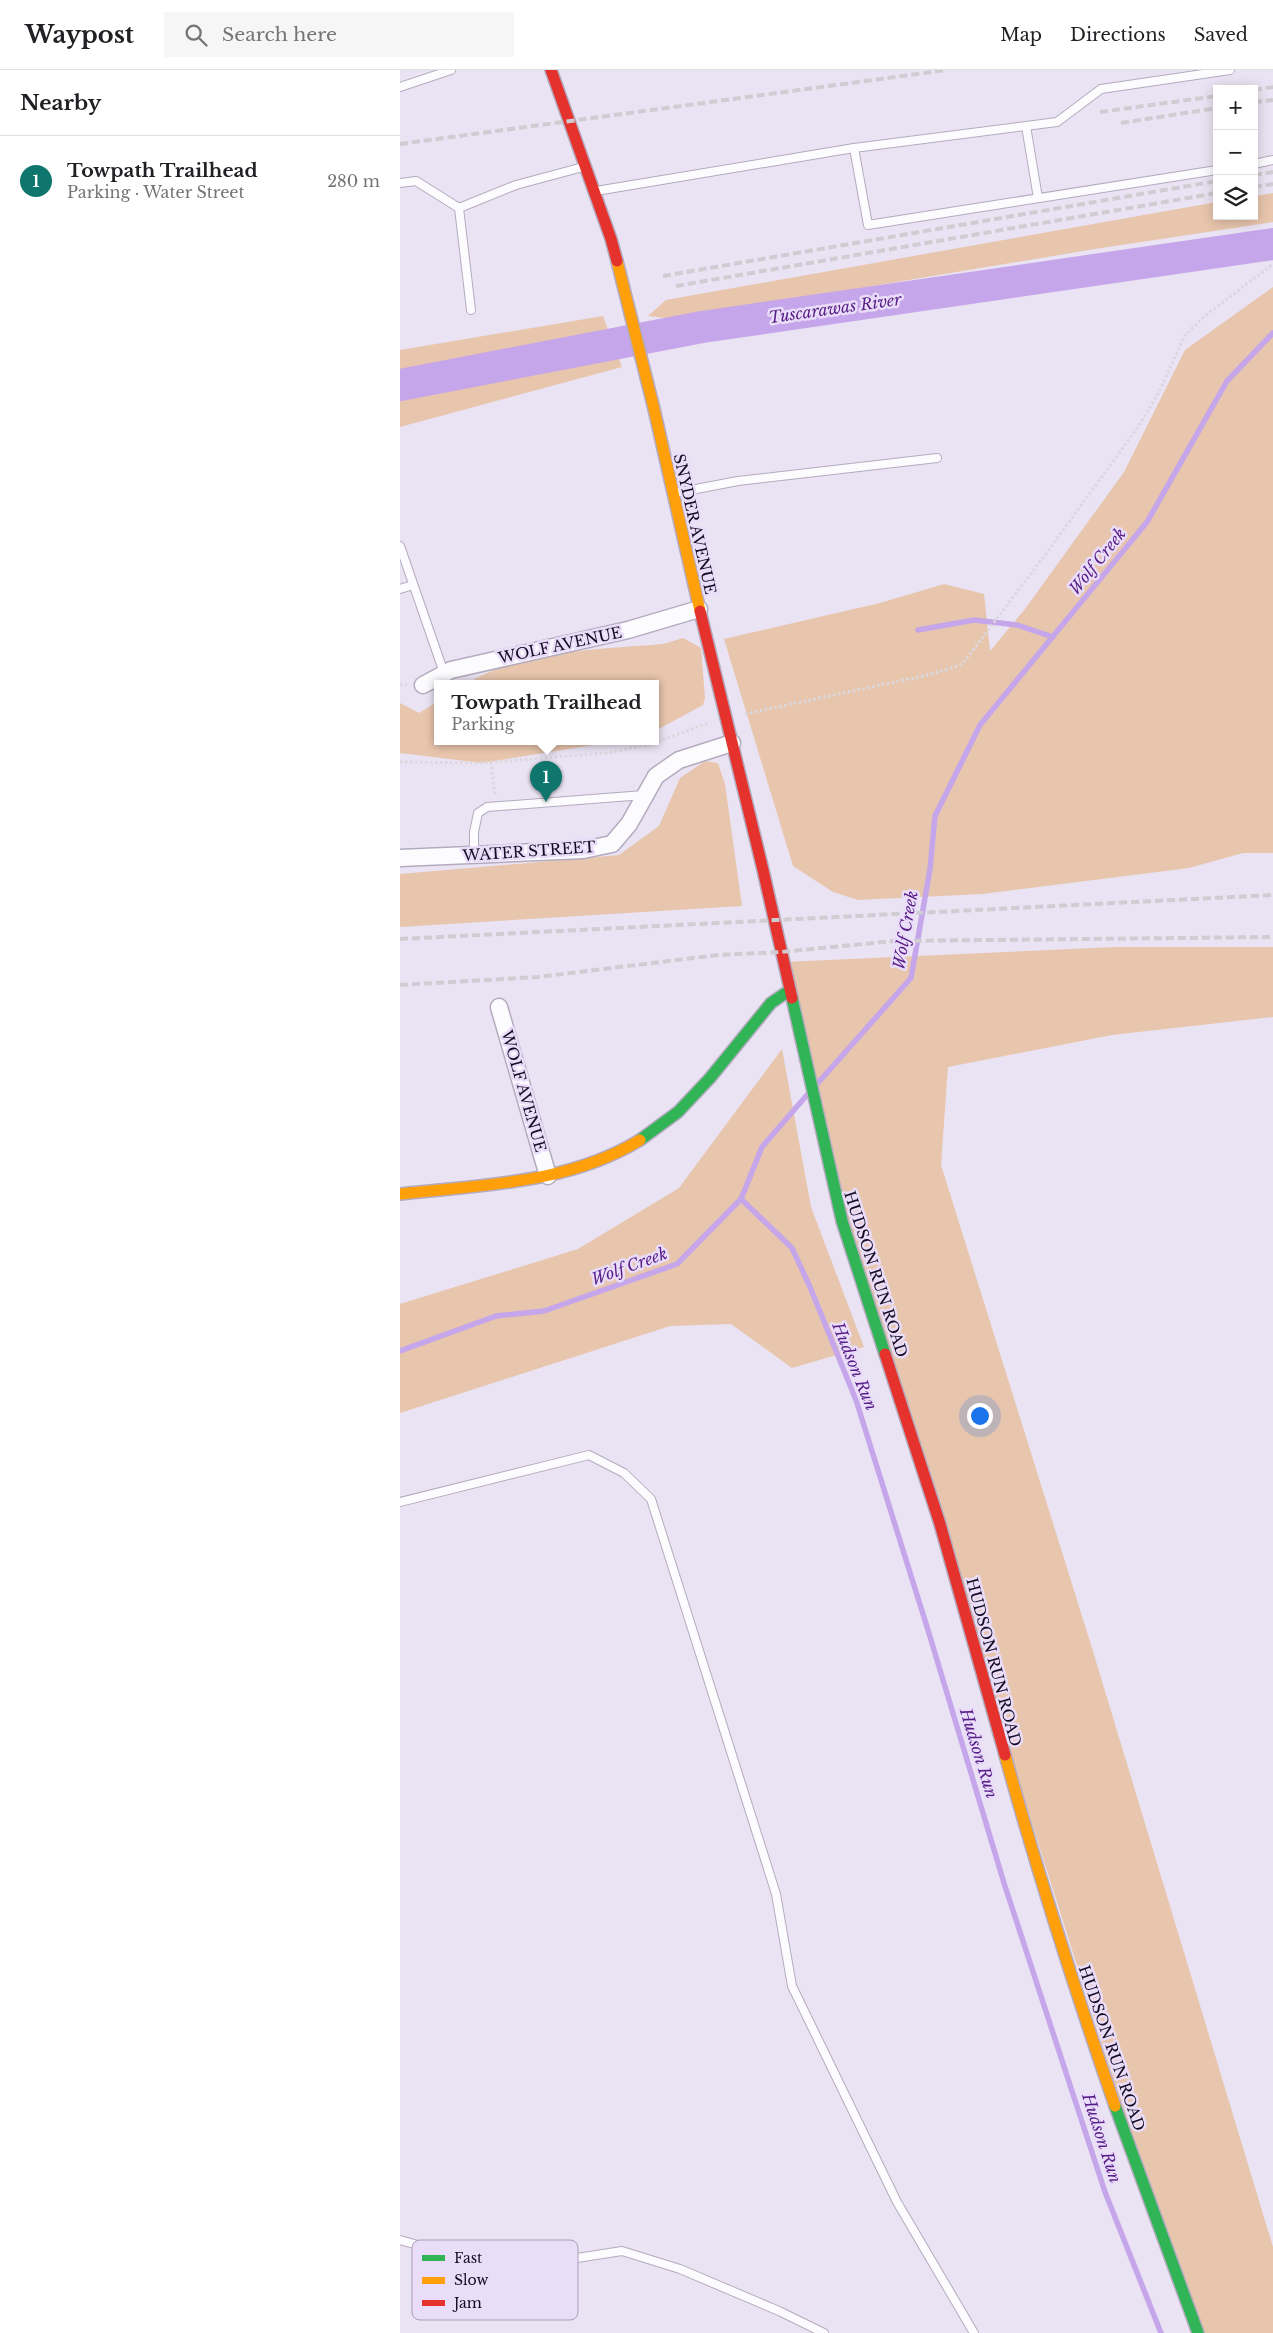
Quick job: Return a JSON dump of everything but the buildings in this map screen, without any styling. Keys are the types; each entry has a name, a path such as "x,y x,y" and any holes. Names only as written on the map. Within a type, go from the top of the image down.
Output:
{"main road":[{"name":"SNYDER AVENUE","path":"551,70 611,239 654,409 699,609 790,990"},
{"name":"HUDSON RUN ROAD","path":"790,990 842,1221 940,1524 1031,1848 1076,1993 1125,2134 1198,2333"},
{"path":"400,1194 548,1176 571,1171 638,1141 678,1112 710,1078 771,1003 790,990"}],"street":[{"name":"WOLF AVENUE","path":"423,685 444,674 485,661 628,630 699,609"},
{"name":"WATER STREET","path":"400,858 583,850 612,844 630,824 656,776 679,760 732,743"},
{"name":"WOLF AVENUE","path":"499,1007 548,1176"}],"lane":[{"path":"400,88 451,70"},
{"path":"594,191 854,148 1057,122 1101,89 1230,70"},
{"path":"1026,126 1038,198"},
{"path":"854,148 868,225 1213,171"},
{"path":"1258,163 1273,160"},
{"path":"459,208 516,185 585,166"},
{"path":"400,183 416,180 459,208"},
{"path":"459,208 470,310"},
{"path":"673,493 738,481 937,458"},
{"path":"400,546 444,674"},
{"path":"400,589 413,585"},
{"path":"474,855 474,832 478,813 487,807 645,795"},
{"path":"400,1502 589,1455 624,1473 651,1499 776,1894 792,1986 897,2202 974,2333"},
{"path":"578,2258 622,2251 680,2270 779,2311 824,2333"}],"path":[{"path":"741,715 955,667 964,662 1077,512 1138,426 1159,392 1168,367 1185,335 1206,315 1273,264"},
{"path":"659,741 713,721"},
{"path":"400,762 437,764 492,762 628,750 647,745"},
{"path":"492,762 494,790 501,806"}],"shaded area":[{"path":"1273,193 1273,222 1095,249 675,319 648,316 666,300 1213,203 1213,220 1258,220 1258,195"},
{"path":"1273,287 1273,853 1243,853 1189,868 982,894 858,900 833,892 793,866 724,639 880,603 944,584 984,594 990,651 1025,609 1124,472 1185,350"},
{"path":"603,316 622,367 400,427 400,350"},
{"path":"683,638 701,648 705,698 703,705 659,729 659,680 473,680 488,672 512,664 562,653 663,644"},
{"path":"400,703 419,713 434,704 434,745 593,745 482,763 400,753"},
{"path":"705,761 718,763 725,784 742,906 400,927 400,874 619,855 659,826 680,778"},
{"path":"1116,947 1273,947 1273,1017 1112,1035 948,1067 941,1165 1092,1648 1273,2247 1273,2333 1198,2333 1170,2259 853,1258 784,962"},
{"path":"782,1049 811,1207 864,1347 792,1368 731,1324 670,1326 400,1413 400,1304 578,1249 679,1188"}],"waterway":[{"name":"Tuscarawas River","path":"400,385 702,327 1273,244"},
{"name":"Wolf Creek","path":"817,1084 911,978 930,869 935,816 980,725 1147,522 1227,381 1273,333"},
{"path":"918,630 974,620 1017,625 1053,637"},
{"name":"Wolf Creek","path":"400,1351 496,1316 544,1311 677,1264 741,1199 762,1147 807,1095"},
{"name":"Hudson Run","path":"741,1199 792,1248 856,1400 1004,1883 1105,2192 1161,2333"}],"railway":[{"path":"400,144 947,70"},
{"path":"1258,89 1273,87"},
{"path":"1100,112 1213,97"},
{"path":"1258,102 1273,100"},
{"path":"1121,123 1213,109"},
{"path":"1258,174 1273,172"},
{"path":"663,276 1213,182"},
{"path":"1258,186 1273,184"},
{"path":"676,286 1213,194"},
{"path":"400,939 1273,895"},
{"path":"400,985 538,977 718,955 781,952 894,941 1273,937"}],"traffic: fast":[{"path":"640,1140 678,1112 710,1078 771,1003 790,990"},
{"path":"792,998 842,1221 885,1354"},
{"path":"1115,2106 1198,2333"}],"traffic: slow":[{"path":"617,261 654,409 700,611"},
{"path":"400,1194 493,1185 554,1174 584,1166 612,1155 640,1140"},
{"path":"1005,1755 1057,1932 1115,2106"}],"traffic: jam":[{"path":"551,70 611,239 617,261"},
{"path":"700,611 792,998"},
{"path":"885,1354 940,1524 1005,1755"}],"place":[{"name":"Towpath Trailhead","path":"546,802"}]}
